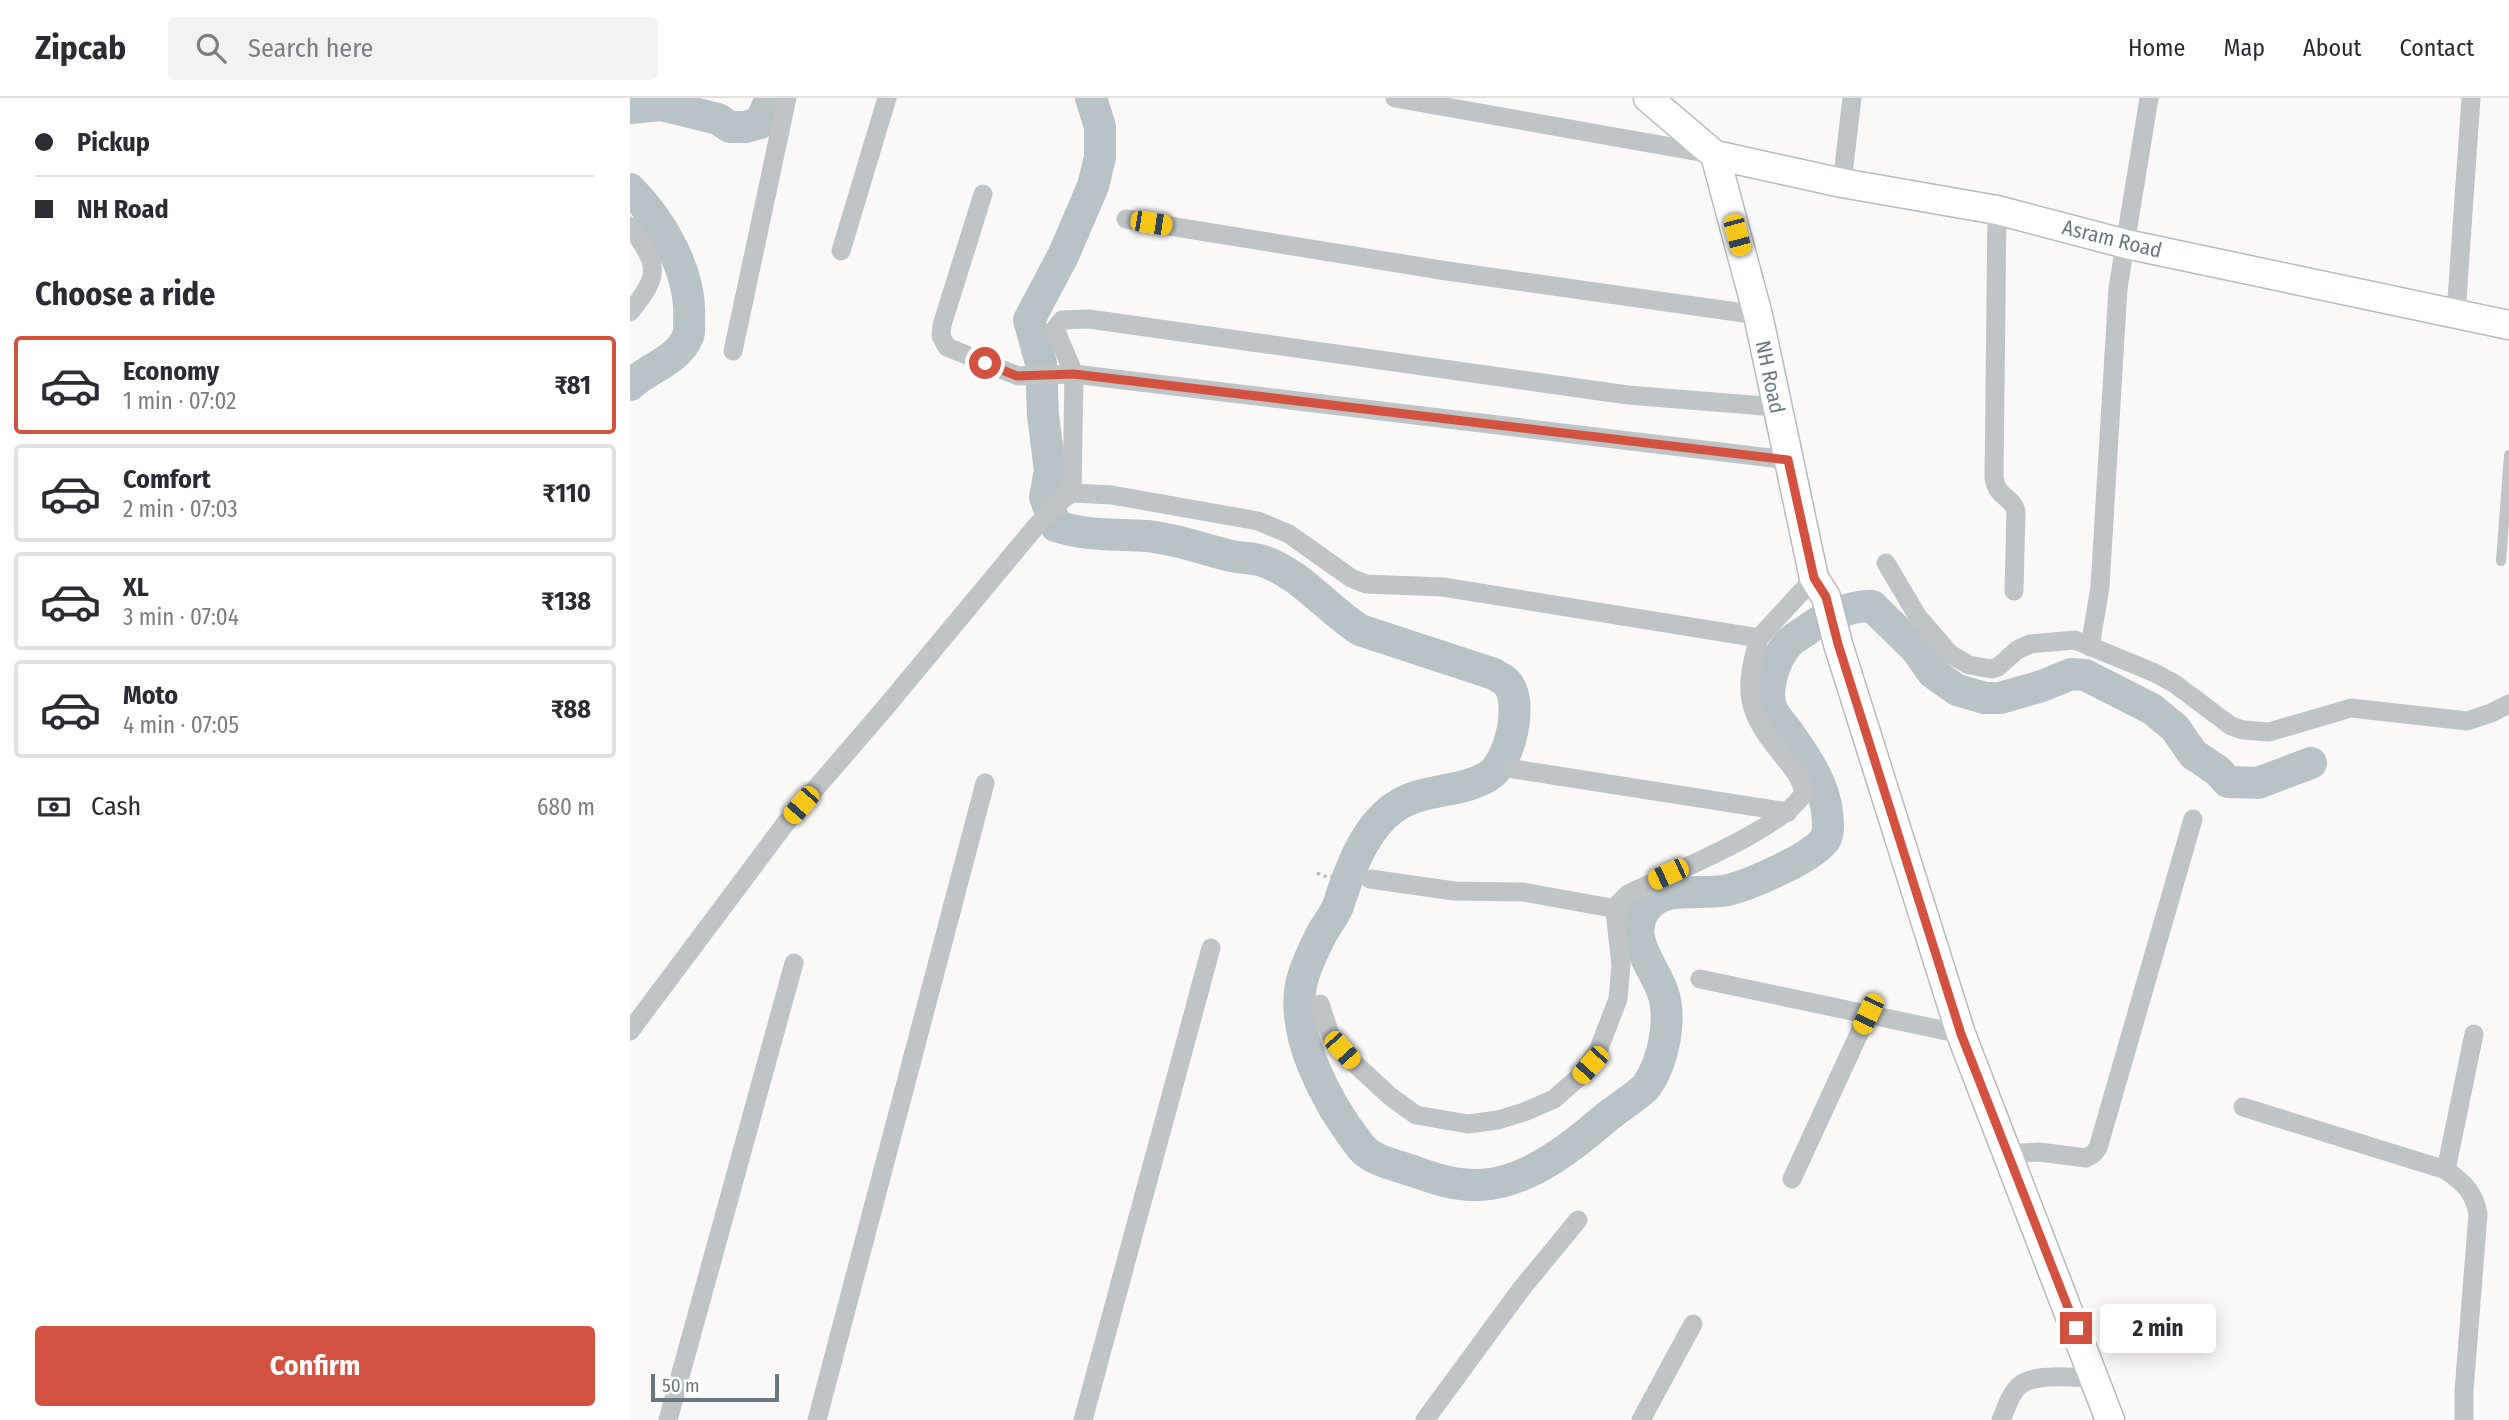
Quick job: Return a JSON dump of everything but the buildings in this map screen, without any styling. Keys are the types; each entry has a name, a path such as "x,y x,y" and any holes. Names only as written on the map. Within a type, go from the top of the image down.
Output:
{"main road":[{"path":"1648,98 1716,155"},
{"name":"Asram Road","path":"1716,155 1842,183 1997,210 2126,244 2509,325"},
{"name":"NH Road","path":"1716,155 1758,315 1788,460 1820,587 1961,1034"},
{"path":"1961,1034 2110,1420"}],"street":[{"path":"733,351 787,98"},
{"path":"841,251 887,98"},
{"path":"1395,98 1716,155"},
{"path":"1842,183 1852,98"},
{"path":"2090,647 2100,587 2118,288 2149,98"},
{"path":"2456,314 2471,98"},
{"path":"983,194 942,325 943,342 947,347 1017,376 1065,375 1788,460"},
{"path":"1997,210 1994,478 1997,490 2014,504 2016,511 2014,591"},
{"path":"1126,219 1447,271 1758,315"},
{"path":"630,226 646,248 654,272 652,281 630,312"},
{"path":"1068,496 1065,375 1055,329 1062,320 1089,319 1628,395 1776,407"},
{"path":"630,1031 785,824 886,708 1037,525 1068,496 1112,495 1258,521 1289,534 1351,578 1366,584 1443,587 1759,638"},
{"path":"1886,562 1918,617 1951,654 1969,665 1991,669 2030,644 2075,640 2155,673 2175,684 2231,726 2243,730 2269,732 2351,708 2467,720 2509,704"},
{"path":"1320,1004 1331,1037 1381,1088 1416,1115 1468,1124 1498,1120 1554,1099 1590,1065 1618,999 1621,965 1617,909 1628,894 1747,837 1788,812 1801,800 1804,792 1799,776 1767,737 1750,705 1751,673 1759,638 1820,587"},
{"path":"1514,769 1788,812"},
{"path":"817,1420 985,783"},
{"path":"2009,1154 2039,1152 2086,1158 2098,1148 2193,819"},
{"path":"1370,879 1454,891 1522,892 1617,909"},
{"path":"1083,1420 1211,948"},
{"path":"668,1420 794,963"},
{"path":"1700,979 1961,1034"},
{"path":"1792,1179 1868,1014"},
{"path":"2446,1170 2474,1034"},
{"path":"2243,1107 2446,1170 2468,1186 2476,1200 2478,1214 2463,1391 2464,1420"},
{"path":"1425,1420 1522,1288 1578,1220"},
{"path":"1641,1420 1693,1324"},
{"path":"2001,1420 2012,1394 2019,1385 2030,1379 2095,1378"}],"lane":[{"path":"2501,561 2509,455"}],"path":[{"path":"1317,873 1324,876 1370,879"}],"waterway":[{"path":"630,108 661,105 718,119 730,127 745,127 760,123 771,98"},
{"path":"1091,98 1100,127 1100,157 1093,186 1063,256 1029,320 1041,363 1043,415 1050,471 1045,497 1056,526 1090,533 1158,537 1231,556 1263,561 1290,574 1360,630 1494,674 1506,682 1512,692 1512,731 1509,745 1497,768 1479,781 1406,801 1384,816 1359,852 1336,910 1319,938 1303,977 1301,1021 1314,1067 1348,1130 1371,1156 1446,1181 1471,1185 1498,1183 1515,1178 1549,1161 1646,1087 1661,1053 1667,1014 1662,990 1640,942 1638,931 1644,911 1651,902 1671,894 1728,890 1751,882 1797,861 1826,838 1828,819 1822,790 1807,760 1772,710 1769,694 1774,667 1782,651 1811,627 1836,613 1872,606 1916,649 1933,673 1957,690 1985,698 2000,698 2071,674 2085,675 2152,709 2175,728 2193,754 2218,771 2228,782 2258,783 2311,763"},
{"path":"630,189 653,216 673,249 686,284 689,302 688,336 683,345 670,358 630,385"}],"route":[{"path":"985,363 1017,376 1074,374 1788,460 1814,578 1826,597 1838,644 1961,1034 2076,1328"}]}
